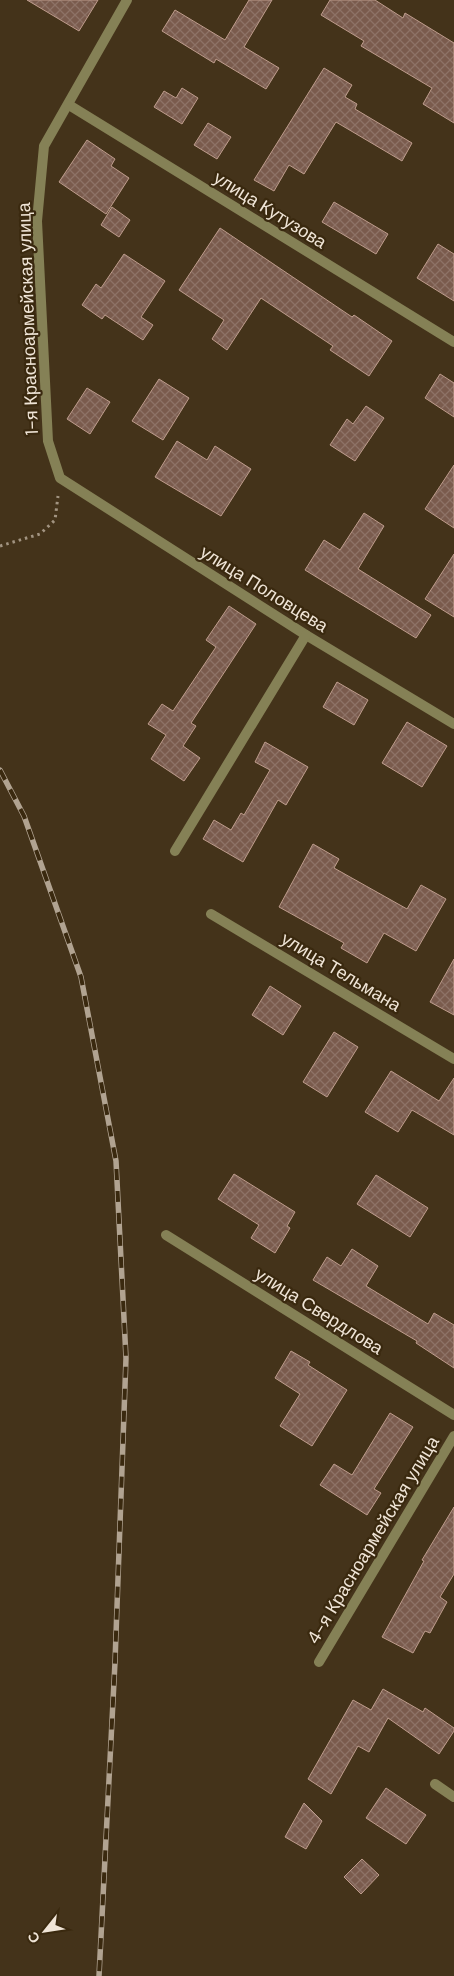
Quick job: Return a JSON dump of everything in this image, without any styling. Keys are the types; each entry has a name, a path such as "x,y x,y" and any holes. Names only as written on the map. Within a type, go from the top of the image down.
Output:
{"street":[{"name":"1-я Красноармейская улица","path":"60,478 48,441 37,221 44,146 127,0"},
{"name":"улица Кутузова","path":"69,105 454,342"},
{"name":"улица Половцева","path":"60,478 306,635 454,724"},
{"path":"175,851 306,635"},
{"name":"улица Тельмана","path":"211,914 454,1059"},
{"name":"улица Свердлова","path":"166,1235 454,1414"},
{"name":"4-я Красноармейская улица","path":"319,1662 454,1436"},
{"path":"435,1784 454,1797"}],"path":[{"path":"0,546 40,534 55,520 60,478"}],"building":[{"path":"27,0 98,0 79,31"},
{"path":"249,0 272,0 244,47 279,68 266,89 216,59 214,63 162,31 175,10 225,40"},
{"path":"330,0 375,0 403,18 405,13 454,43 454,123 423,104 432,88 361,46 364,41 321,15"},
{"path":"324,68 352,85 345,97 357,104 355,109 412,143 402,161 336,122 304,174 289,165 274,191 254,180"},
{"path":"182,88 198,98 182,124 154,107 164,91 176,98"},
{"path":"208,123 231,137 217,159 194,145"},
{"path":"87,140 115,159 111,166 129,178 106,214 59,182"},
{"path":"334,202 388,234 376,254 322,222"},
{"path":"112,207 130,220 119,237 101,225"},
{"path":"220,228 352,317 354,315 392,341 369,376 330,350 333,346 261,298 227,350 212,339 224,320 179,290"},
{"path":"438,244 454,254 454,301 417,278"},
{"path":"124,254 165,281 141,317 153,325 143,340 105,315 102,319 82,305 96,284 101,288"},
{"path":"440,374 454,383 454,417 425,398"},
{"path":"159,379 189,398 163,440 132,421"},
{"path":"87,388 110,402 90,434 67,419"},
{"path":"366,406 384,418 355,461 330,445 347,419 353,424"},
{"path":"177,441 207,460 215,446 251,469 221,516 155,477"},
{"path":"454,465 454,528 425,509"},
{"path":"364,513 384,526 358,569 431,615 416,638 305,570 324,540 340,550"},
{"path":"454,554 454,617 425,599"},
{"path":"229,606 256,624 191,723 196,726 183,746 200,758 184,781 151,759 166,735 148,724 162,704 173,711 216,647 206,640"},
{"path":"337,682 368,700 354,725 323,707"},
{"path":"407,722 447,746 422,787 382,763"},
{"path":"265,742 308,767 286,805 278,800 243,862 203,839 214,820 231,830 241,813 244,815 270,770 255,762"},
{"path":"313,844 339,859 334,868 407,909 421,885 446,899 416,951 384,933 367,963 341,948 344,943 279,907"},
{"path":"454,959 454,1015 430,1002"},
{"path":"270,986 301,1006 283,1035 252,1015"},
{"path":"334,1032 358,1047 327,1097 303,1082"},
{"path":"391,1071 439,1101 454,1078 454,1135 412,1110 398,1132 365,1112"},
{"path":"234,1174 295,1212 287,1226 290,1228 275,1253 251,1238 259,1225 218,1199"},
{"path":"376,1175 428,1208 410,1237 357,1204"},
{"path":"352,1249 378,1266 366,1286 428,1324 434,1313 454,1325 454,1368 416,1343 417,1341 313,1280 327,1257 341,1266"},
{"path":"291,1351 310,1362 308,1365 347,1390 312,1446 280,1426 300,1394 275,1378"},
{"path":"390,1413 413,1427 374,1489 381,1493 367,1515 320,1485 334,1464 352,1475"},
{"path":"454,1507 454,1574 440,1597 447,1602 430,1633 425,1631 413,1653 382,1637 424,1561 422,1560"},
{"path":"383,1689 423,1712 425,1708 454,1728 454,1731 439,1754 388,1718 369,1752 358,1746 331,1794 308,1779 353,1700 371,1710"},
{"path":"386,1788 426,1815 406,1844 366,1818"},
{"path":"304,1803 322,1821 306,1849 285,1837"},
{"path":"362,1859 379,1875 361,1894 344,1877"}],"railway":[{"path":"0,770 24,816 81,977 116,1161 126,1358 115,1662 99,1976"}]}
